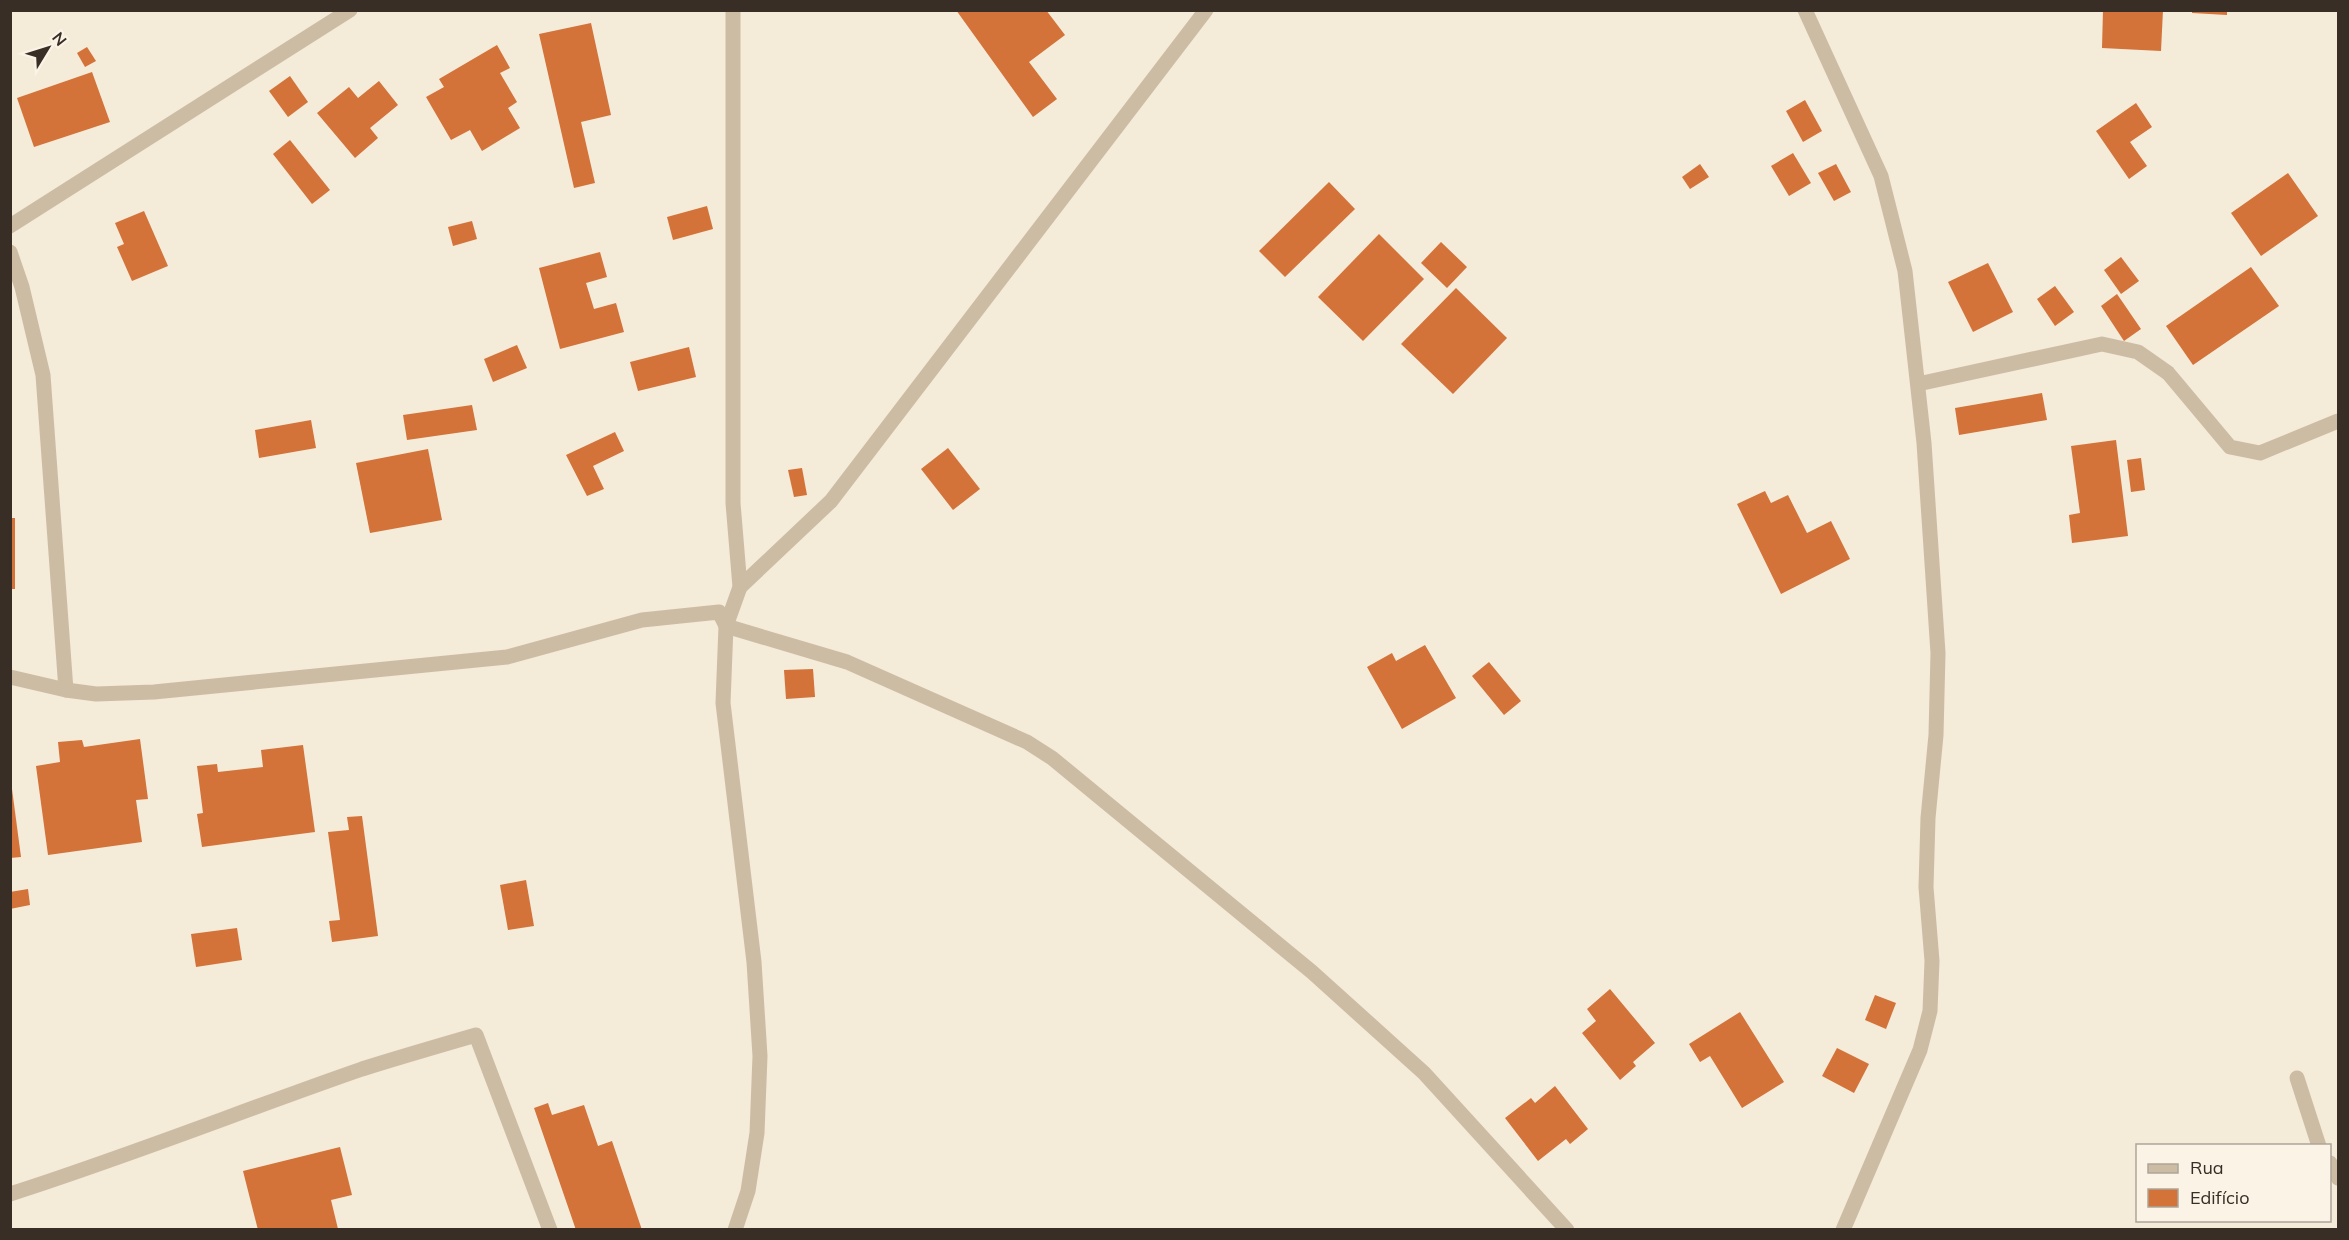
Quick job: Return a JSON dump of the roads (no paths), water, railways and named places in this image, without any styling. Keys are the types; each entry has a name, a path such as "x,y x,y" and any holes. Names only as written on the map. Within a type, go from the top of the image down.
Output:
{"street":[{"path":"10,226 350,10"},
{"path":"733,10 733,503 740,587 726,626 723,703 754,962 760,1056 757,1132 748,1191 735,1230"},
{"path":"740,587 831,501 1206,10"},
{"path":"1805,10 1881,176 1905,271 1924,443 1938,653 1936,735 1928,818 1926,887 1932,962 1930,1011 1920,1050 1843,1230"},
{"path":"10,252 22,287 43,375 66,690"},
{"path":"1918,384 2102,344 2138,351 2168,373 2230,447 2260,453 2338,421"},
{"path":"10,677 66,690 96,694 154,692 507,657 642,620 691,613 719,612 726,626 847,662 1027,742 1052,758 1312,972 1424,1073 1568,1230"},
{"path":"10,1194 117,1160 227,1117 365,1068 476,1035 550,1230"},
{"path":"2297,1078 2318,1144"}]}
